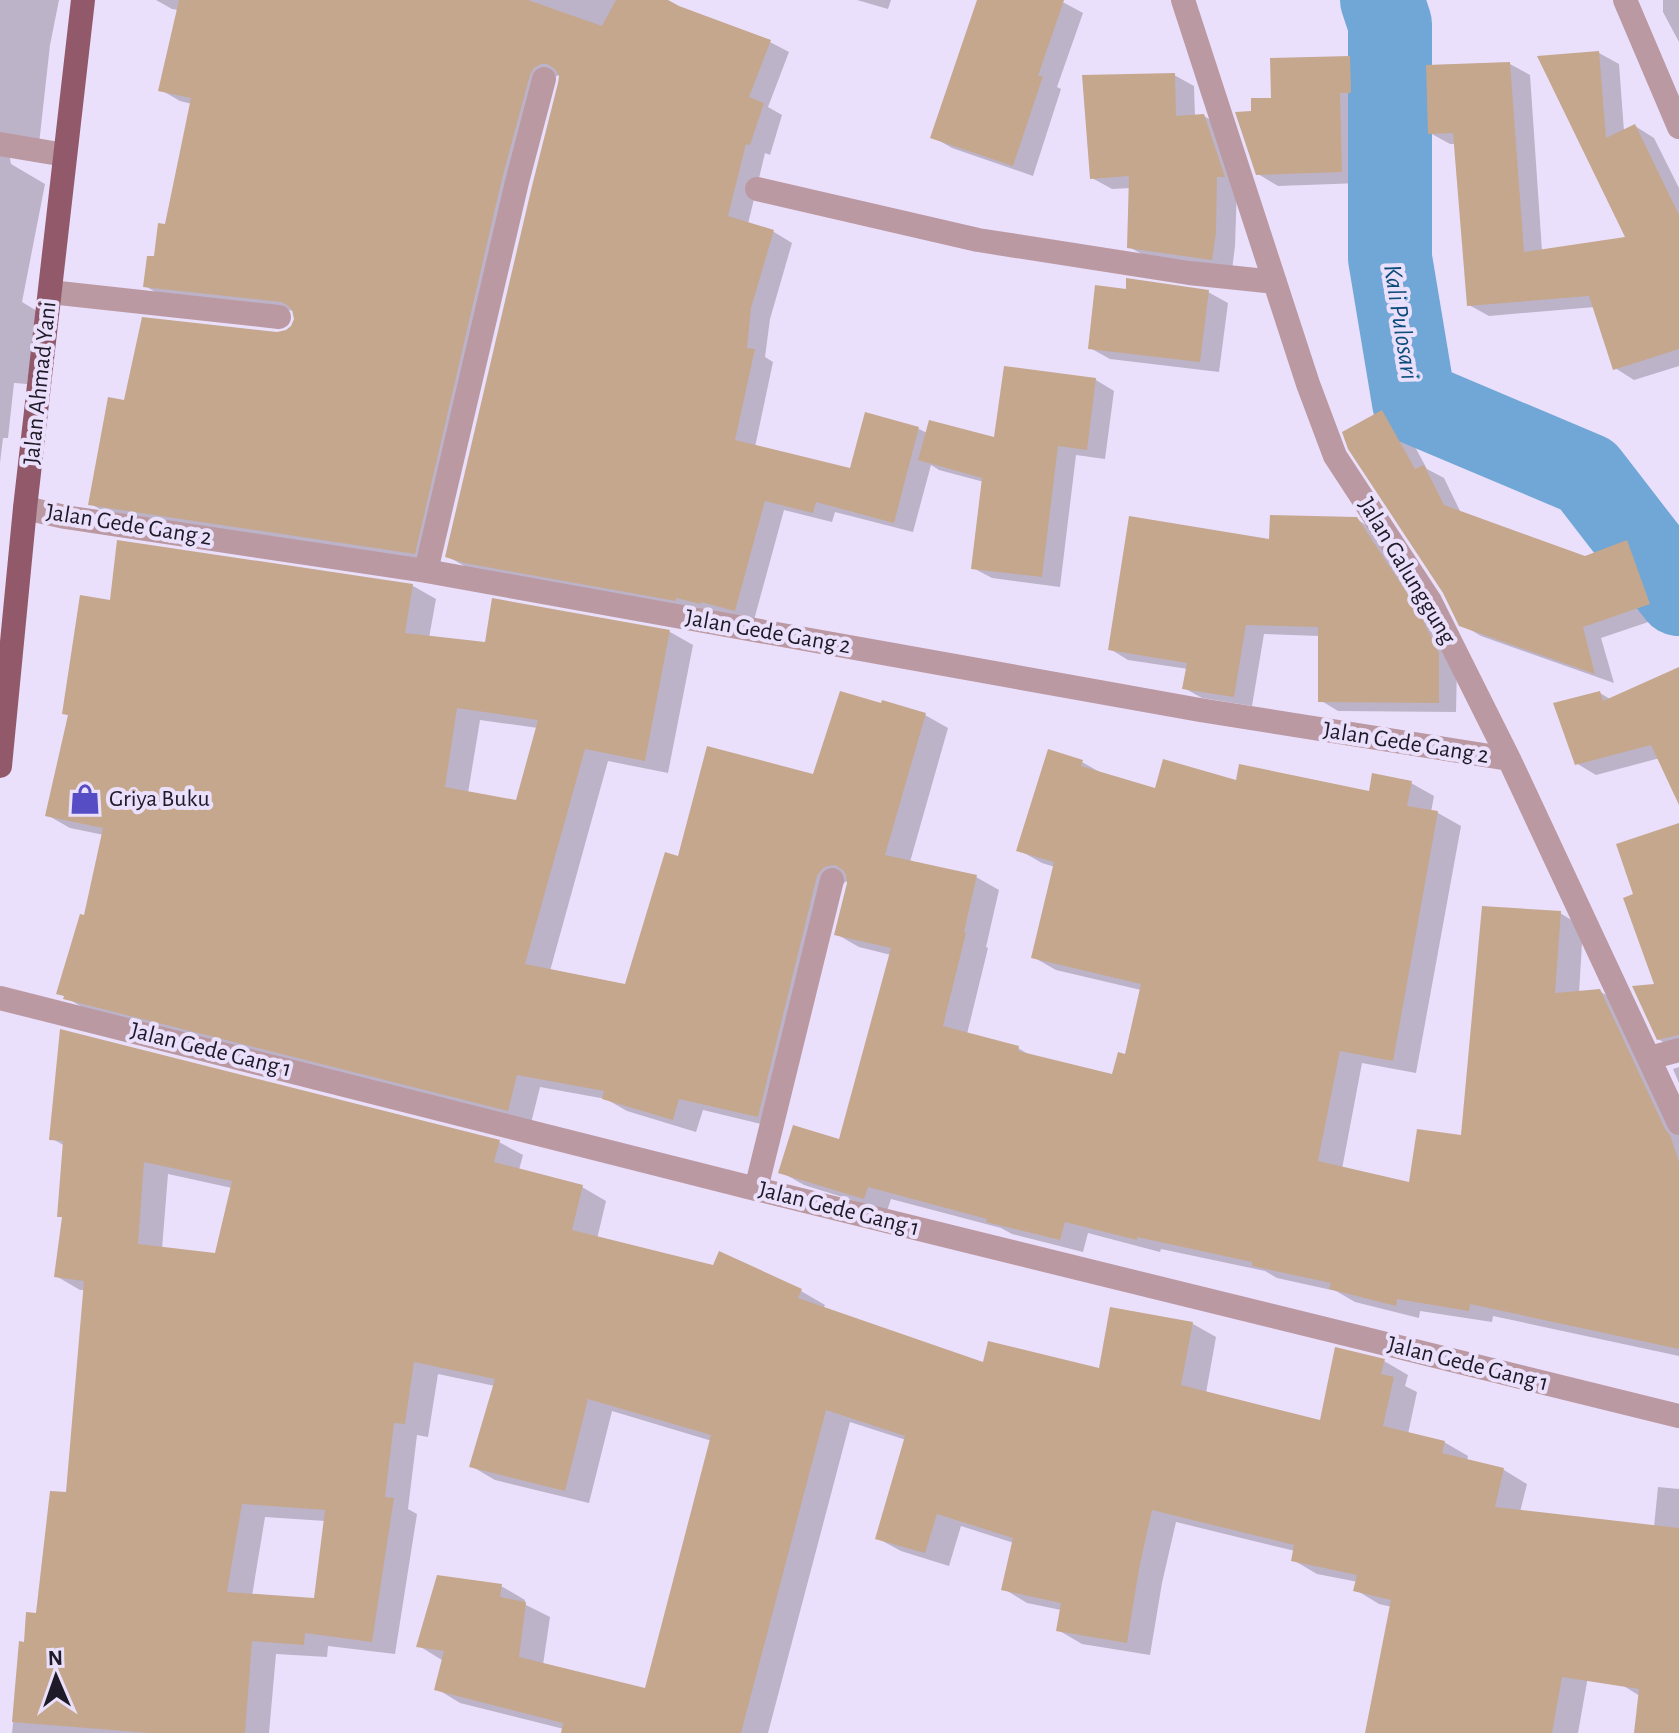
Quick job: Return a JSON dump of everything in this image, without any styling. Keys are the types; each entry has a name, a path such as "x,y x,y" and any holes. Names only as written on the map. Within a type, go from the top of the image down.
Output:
{"main road":[{"name":"Jalan Ahmad Yani","path":"0,766 25,508 83,0"}],"street":[{"name":"Jalan Galunggung","path":"1183,0 1308,384 1335,456 1430,601 1509,759 1679,1123"},
{"path":"1625,0 1679,127"},
{"path":"426,571 544,79"},
{"path":"0,144 65,155"},
{"path":"757,189 978,240 1189,273 1275,282"},
{"path":"50,292 279,317"},
{"name":"Jalan Gede Gang 2","path":"25,508 65,517 426,571 1200,710 1509,759"},
{"path":"756,1189 832,880"},
{"name":"Jalan Gede Gang 1","path":"0,998 756,1189 1679,1416"},
{"path":"1649,1058 1679,1050"}],"building":[{"path":"179,0 528,0 602,26 616,0 668,0 771,40 749,97 764,103 750,145 746,144 728,216 774,230 751,308 747,348 755,349 735,440 850,468 865,412 919,427 894,523 816,502 813,513 765,501 735,611 701,602 676,598 676,601 445,557 558,83 559,76 555,69 547,64 534,68 530,75 502,179 415,554 88,505 108,397 124,400 142,317 277,332 286,330 294,319 292,310 281,302 143,287 147,256 154,256 158,223 165,224 191,98 158,91"},
{"path":"977,0 1064,0 1038,76 1043,76 1013,166 930,138"},
{"path":"1599,51 1606,138 1635,124 1679,215 1679,349 1613,370 1589,296 1467,306 1453,133 1428,134 1426,65 1510,62 1524,252 1625,237 1537,56"},
{"path":"1350,56 1351,93 1340,93 1342,172 1256,175 1235,112 1251,111 1251,98 1271,98 1270,58"},
{"path":"1175,73 1176,116 1204,114 1225,177 1217,177 1212,260 1127,248 1129,176 1090,179 1082,75"},
{"path":"1126,278 1209,290 1200,362 1088,349 1095,285 1126,289"},
{"path":"1004,366 1096,378 1087,450 1058,446 1042,577 971,569 982,478 918,460 929,420 994,437"},
{"path":"1382,410 1415,469 1424,465 1444,505 1585,556 1627,540 1650,604 1583,627 1595,674 1459,626 1443,593 1348,449 1342,432"},
{"path":"1270,515 1357,517 1417,608 1439,653 1439,703 1318,702 1318,627 1246,625 1234,697 1182,689 1187,663 1108,650 1129,516 1269,539"},
{"path":"117,540 413,584 405,633 485,642 492,598 670,630 645,761 585,749 525,964 625,984 665,852 678,856 707,746 813,774 840,691 926,713 885,855 977,875 943,1026 1019,1046 1018,1051 1112,1074 1118,1052 1125,1054 1141,984 1031,958 1054,862 1016,851 1048,749 1083,760 1081,766 1155,788 1163,759 1236,780 1239,764 1369,791 1372,773 1412,781 1407,806 1438,811 1393,1061 1340,1051 1318,1161 1409,1182 1417,1129 1461,1135 1482,906 1561,911 1555,993 1600,989 1670,1135 1679,1162 1679,1349 1470,1304 1469,1311 1397,1299 1396,1306 1329,1289 1331,1283 1137,1237 1137,1240 1065,1222 1060,1240 868,1187 864,1199 778,1173 793,1125 839,1139 891,948 834,935 847,883 843,870 835,865 822,869 817,876 758,1117 679,1099 673,1120 602,1099 604,1091 517,1075 508,1111 63,999 64,996 56,994 80,914 84,915 103,828 45,816 68,715 62,714 80,595 110,600","holes":["457,708 538,720 516,800 445,787"]},
{"path":"1679,667 1679,805 1651,745 1575,765 1553,703 1600,691 1603,701"},
{"path":"1679,823 1679,1035 1657,1040 1632,986 1654,984 1623,898 1633,894 1616,844"},
{"path":"60,1029 500,1140 494,1162 583,1185 572,1230 713,1265 719,1251 802,1289 798,1298 983,1362 988,1341 1099,1368 1110,1307 1193,1322 1181,1385 1320,1420 1335,1347 1385,1359 1381,1374 1394,1377 1383,1426 1445,1441 1442,1453 1504,1468 1495,1507 1679,1528 1679,1733 1634,1733 1639,1689 1562,1677 1552,1733 1365,1733 1391,1600 1353,1591 1357,1575 1291,1561 1294,1545 1152,1510 1127,1643 1056,1631 1061,1603 1001,1590 1013,1538 937,1514 925,1553 875,1539 905,1436 826,1410 741,1733 561,1733 563,1723 434,1690 444,1651 416,1647 437,1575 502,1584 500,1597 526,1602 519,1657 645,1688 711,1435 588,1399 565,1491 469,1467 495,1379 414,1362 405,1424 394,1423 385,1497 394,1498 372,1642 305,1633 304,1645 252,1641 245,1733 150,1733 12,1722 19,1641 24,1642 26,1612 36,1613 50,1491 66,1492 84,1281 54,1277 62,1217 57,1217 63,1141 49,1140","holes":["144,1162 232,1181 215,1253 138,1244","242,1504 325,1510 314,1598 227,1592"]}],"waterway":[{"name":"Kali Pulosari","path":"1382,0 1390,24 1390,258 1414,402 1587,475 1679,594"}],"place":[{"name":"Griya Buku","path":"85,799"}]}
